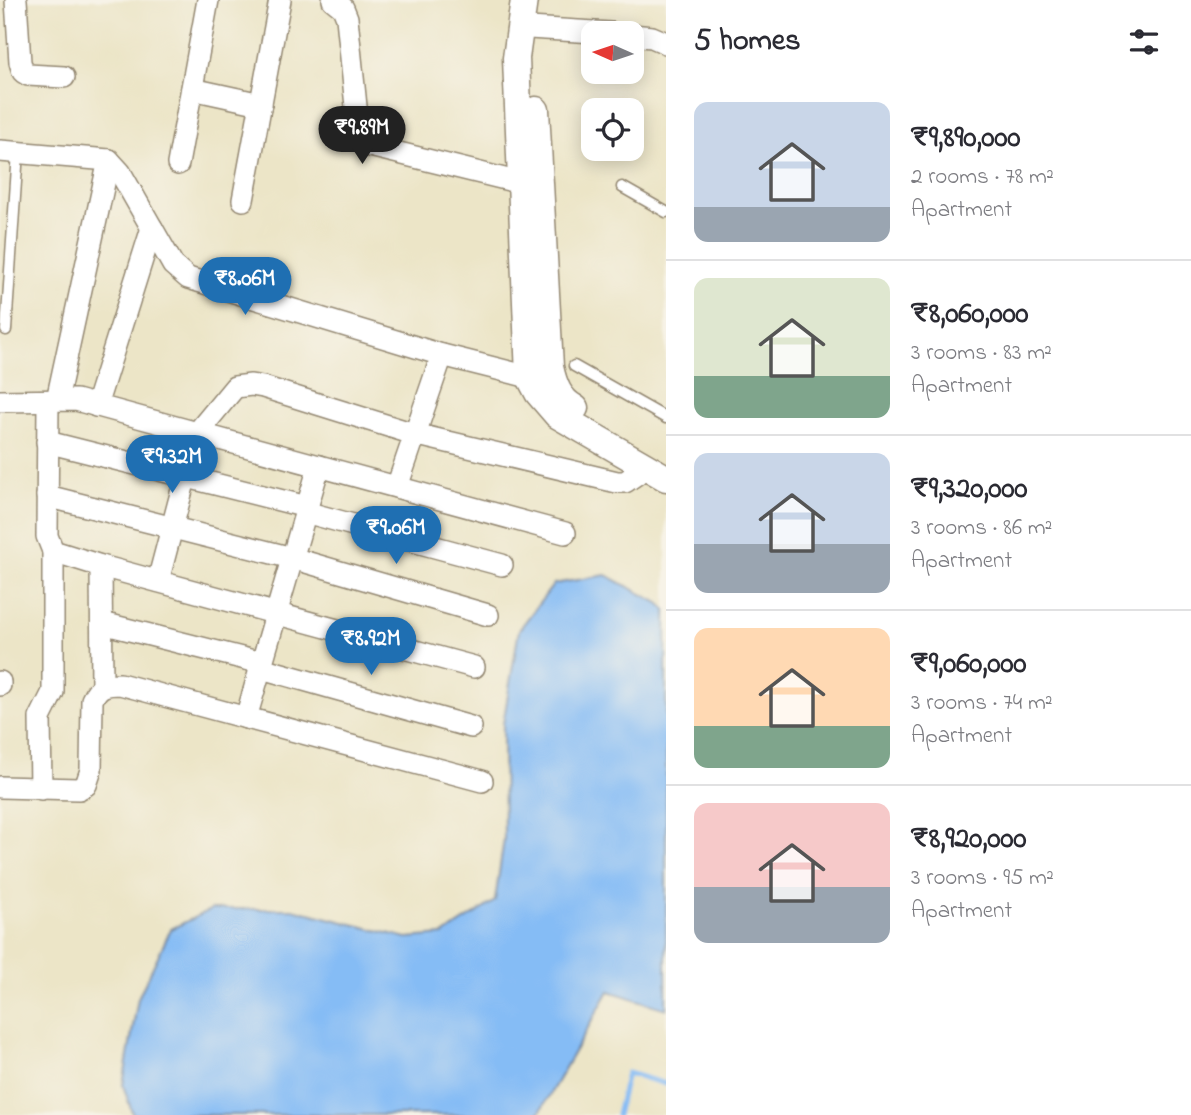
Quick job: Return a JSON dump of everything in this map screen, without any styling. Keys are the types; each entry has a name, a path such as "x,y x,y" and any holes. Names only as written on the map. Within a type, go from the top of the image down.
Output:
{"street":[{"path":"16,0 23,72 28,75 64,77"},
{"path":"178,164 208,0"},
{"path":"243,200 280,0"},
{"path":"333,0 344,8 347,18 358,126 363,141 370,146 520,183"},
{"path":"525,13 516,58 520,183 541,380"},
{"path":"525,13 581,26"},
{"path":"525,13 534,63 550,367 541,380"},
{"path":"644,36 666,43"},
{"path":"192,89 261,104"},
{"path":"9,151 109,160 120,172 173,265 188,278 442,355 541,380 570,405 660,468"},
{"path":"41,789 40,718 53,692 53,551 47,536 47,442 52,400 109,160"},
{"path":"96,406 152,228"},
{"path":"397,487 442,355"},
{"path":"158,581 197,433 235,387 251,386 414,434 617,482 625,482 660,468"},
{"path":"0,401 76,400 565,533"},
{"path":"47,442 185,476 502,565"},
{"path":"246,718 318,466"},
{"path":"47,496 292,558 488,615"},
{"path":"53,551 474,667"},
{"path":"101,566 103,685"},
{"path":"102,623 261,665 471,727"},
{"path":"0,787 79,789 86,785 90,779 92,700 103,685 120,684 482,781"}],"lane":[{"path":"6,330 9,151"},
{"path":"622,187 666,212"},
{"path":"574,366 666,418"}],"water":[{"path":"606,575 659,603 666,610 666,1009 609,991 538,1115 133,1115 123,1085 138,998 171,929 212,909 293,909 407,938 443,935 495,901 504,839 503,724 519,630 554,584"}],"waterway":[{"path":"617,1115 627,1073 666,1084"}]}
